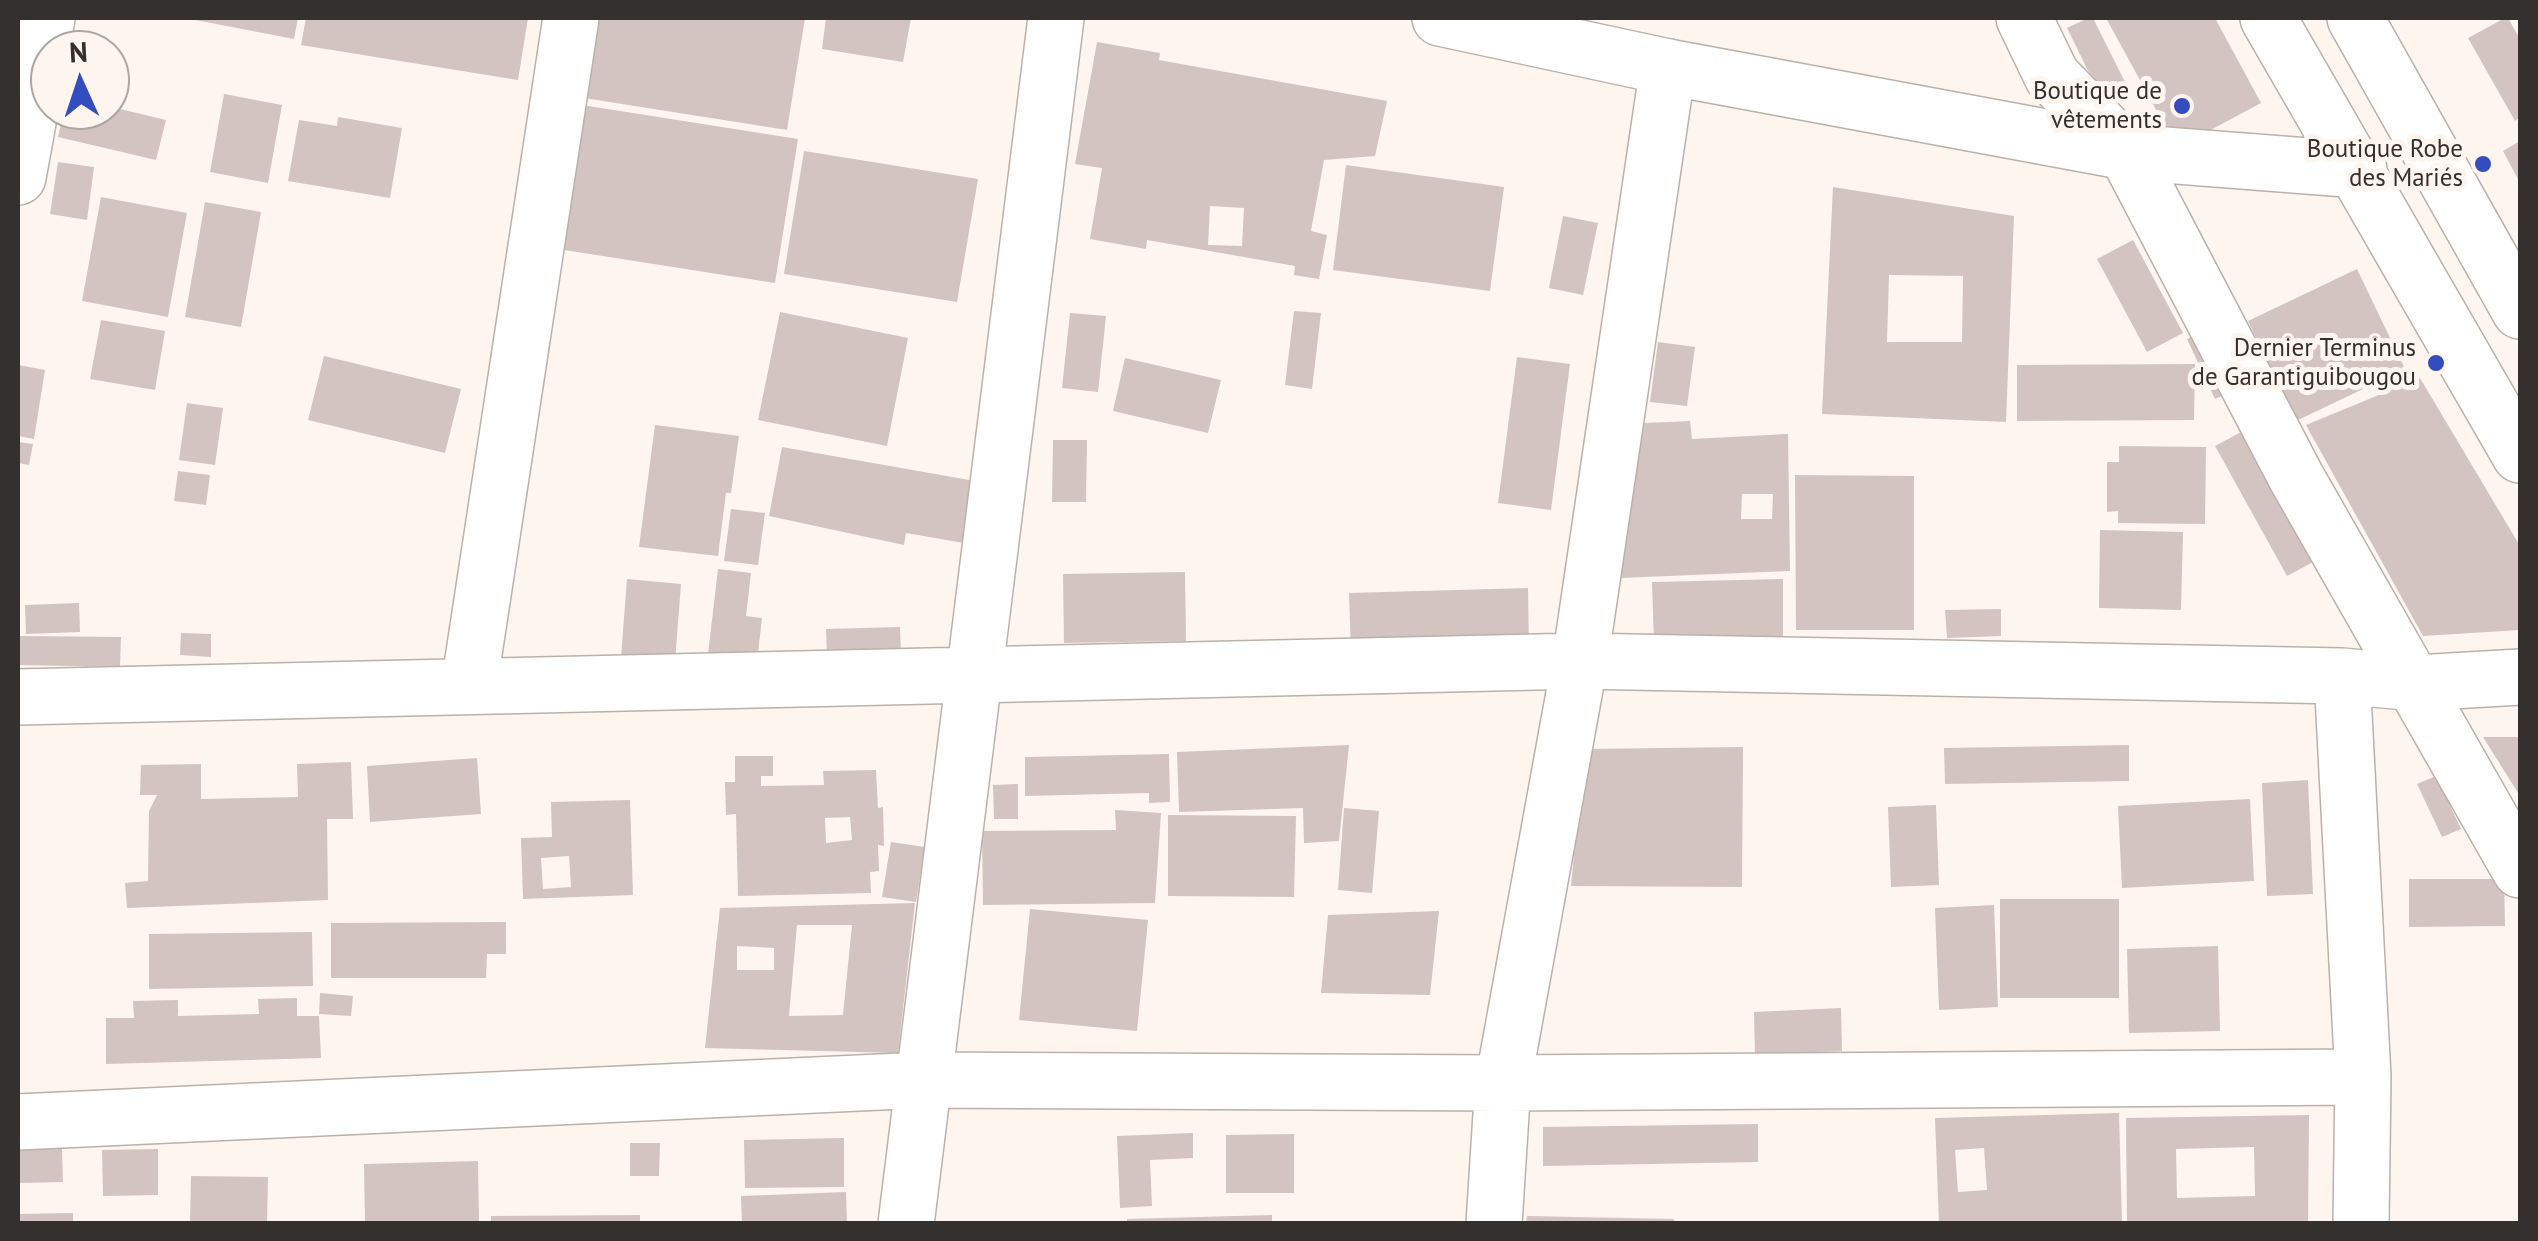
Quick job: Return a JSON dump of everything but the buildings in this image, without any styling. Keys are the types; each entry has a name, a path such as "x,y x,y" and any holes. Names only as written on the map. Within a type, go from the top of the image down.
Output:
{"street":[{"path":"18,177 47,18"},
{"path":"470,686 571,18"},
{"path":"906,1224 1056,18"},
{"path":"1440,18 1668,67 2126,152 2359,170"},
{"path":"2024,18 2052,76 2126,152 2296,478 2520,870"},
{"path":"2268,18 2520,454"},
{"path":"2355,18 2520,312"},
{"path":"1494,1224 1503,1083 1580,661 1668,67"},
{"path":"18,696 1580,661 2342,676 2416,682 2520,677"},
{"path":"2342,676 2364,1076 2362,1224"},
{"path":"18,1122 923,1080 1503,1083 2364,1076"}],"place":[{"name":"Boutique de vêtements","path":"2182,106"},
{"name":"Boutique Robe des Mariés","path":"2483,164"},
{"name":"Dernier Terminus de Garantiguibougou","path":"2436,363"}]}
